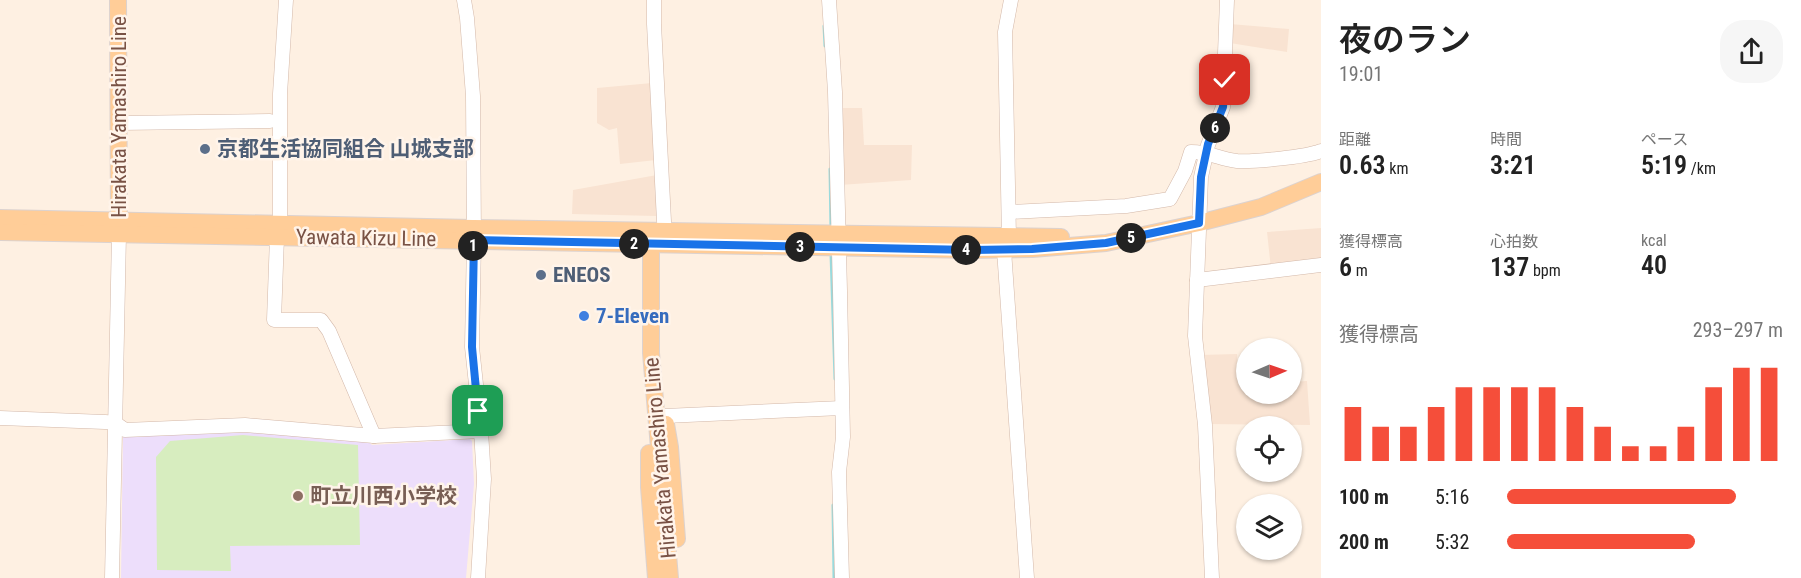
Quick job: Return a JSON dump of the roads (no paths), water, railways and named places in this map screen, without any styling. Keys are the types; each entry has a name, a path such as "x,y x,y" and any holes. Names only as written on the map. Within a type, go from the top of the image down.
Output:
{"main road":[{"name":"Hirakata Yamashiro Line","path":"118,0 119,227"},
{"name":"Yawata Kizu Line","path":"0,218 119,227 1007,244 1108,235 1198,220 1299,191 1321,182"},
{"name":"Yawata Kizu Line","path":"0,232 119,227"},
{"name":"Hirakata Yamashiro Line","path":"658,237 651,353 670,578"},
{"path":"651,353 670,447 680,578"},
{"path":"651,353 648,409 649,487 656,578"}],"street":[{"path":"284,0 280,94 279,230 274,320 321,320 329,331 374,436"},
{"path":"464,0 472,96 474,234 472,347 484,479 478,578"},
{"path":"654,0 658,237"},
{"path":"829,0 835,92 839,241 843,437 839,472 842,578"},
{"path":"1011,0 1005,32 1009,212 1007,244 1027,578"},
{"path":"1212,578 1206,424 1195,336 1198,220 1201,177 1223,107 1227,0"},
{"path":"119,123 270,121"},
{"path":"1009,212 1126,206 1170,199 1185,171 1191,152 1207,152 1222,158 1251,161 1321,151"},
{"path":"112,578 119,227"},
{"path":"1197,280 1321,265"},
{"path":"665,416 842,408"},
{"path":"0,418 115,423 125,430 245,424 374,436 481,431"}],"waterway":[{"path":"824,26 825,46"},
{"path":"830,169 831,229"},
{"path":"831,253 835,379"},
{"path":"833,505 834,578"}],"place":[{"name":"京都生活協同組合 山城支部","path":"205,149"},
{"name":"ENEOS","path":"541,275"},
{"name":"7-Eleven","path":"584,316"},
{"name":"町立川西小学校","path":"298,496"}]}
